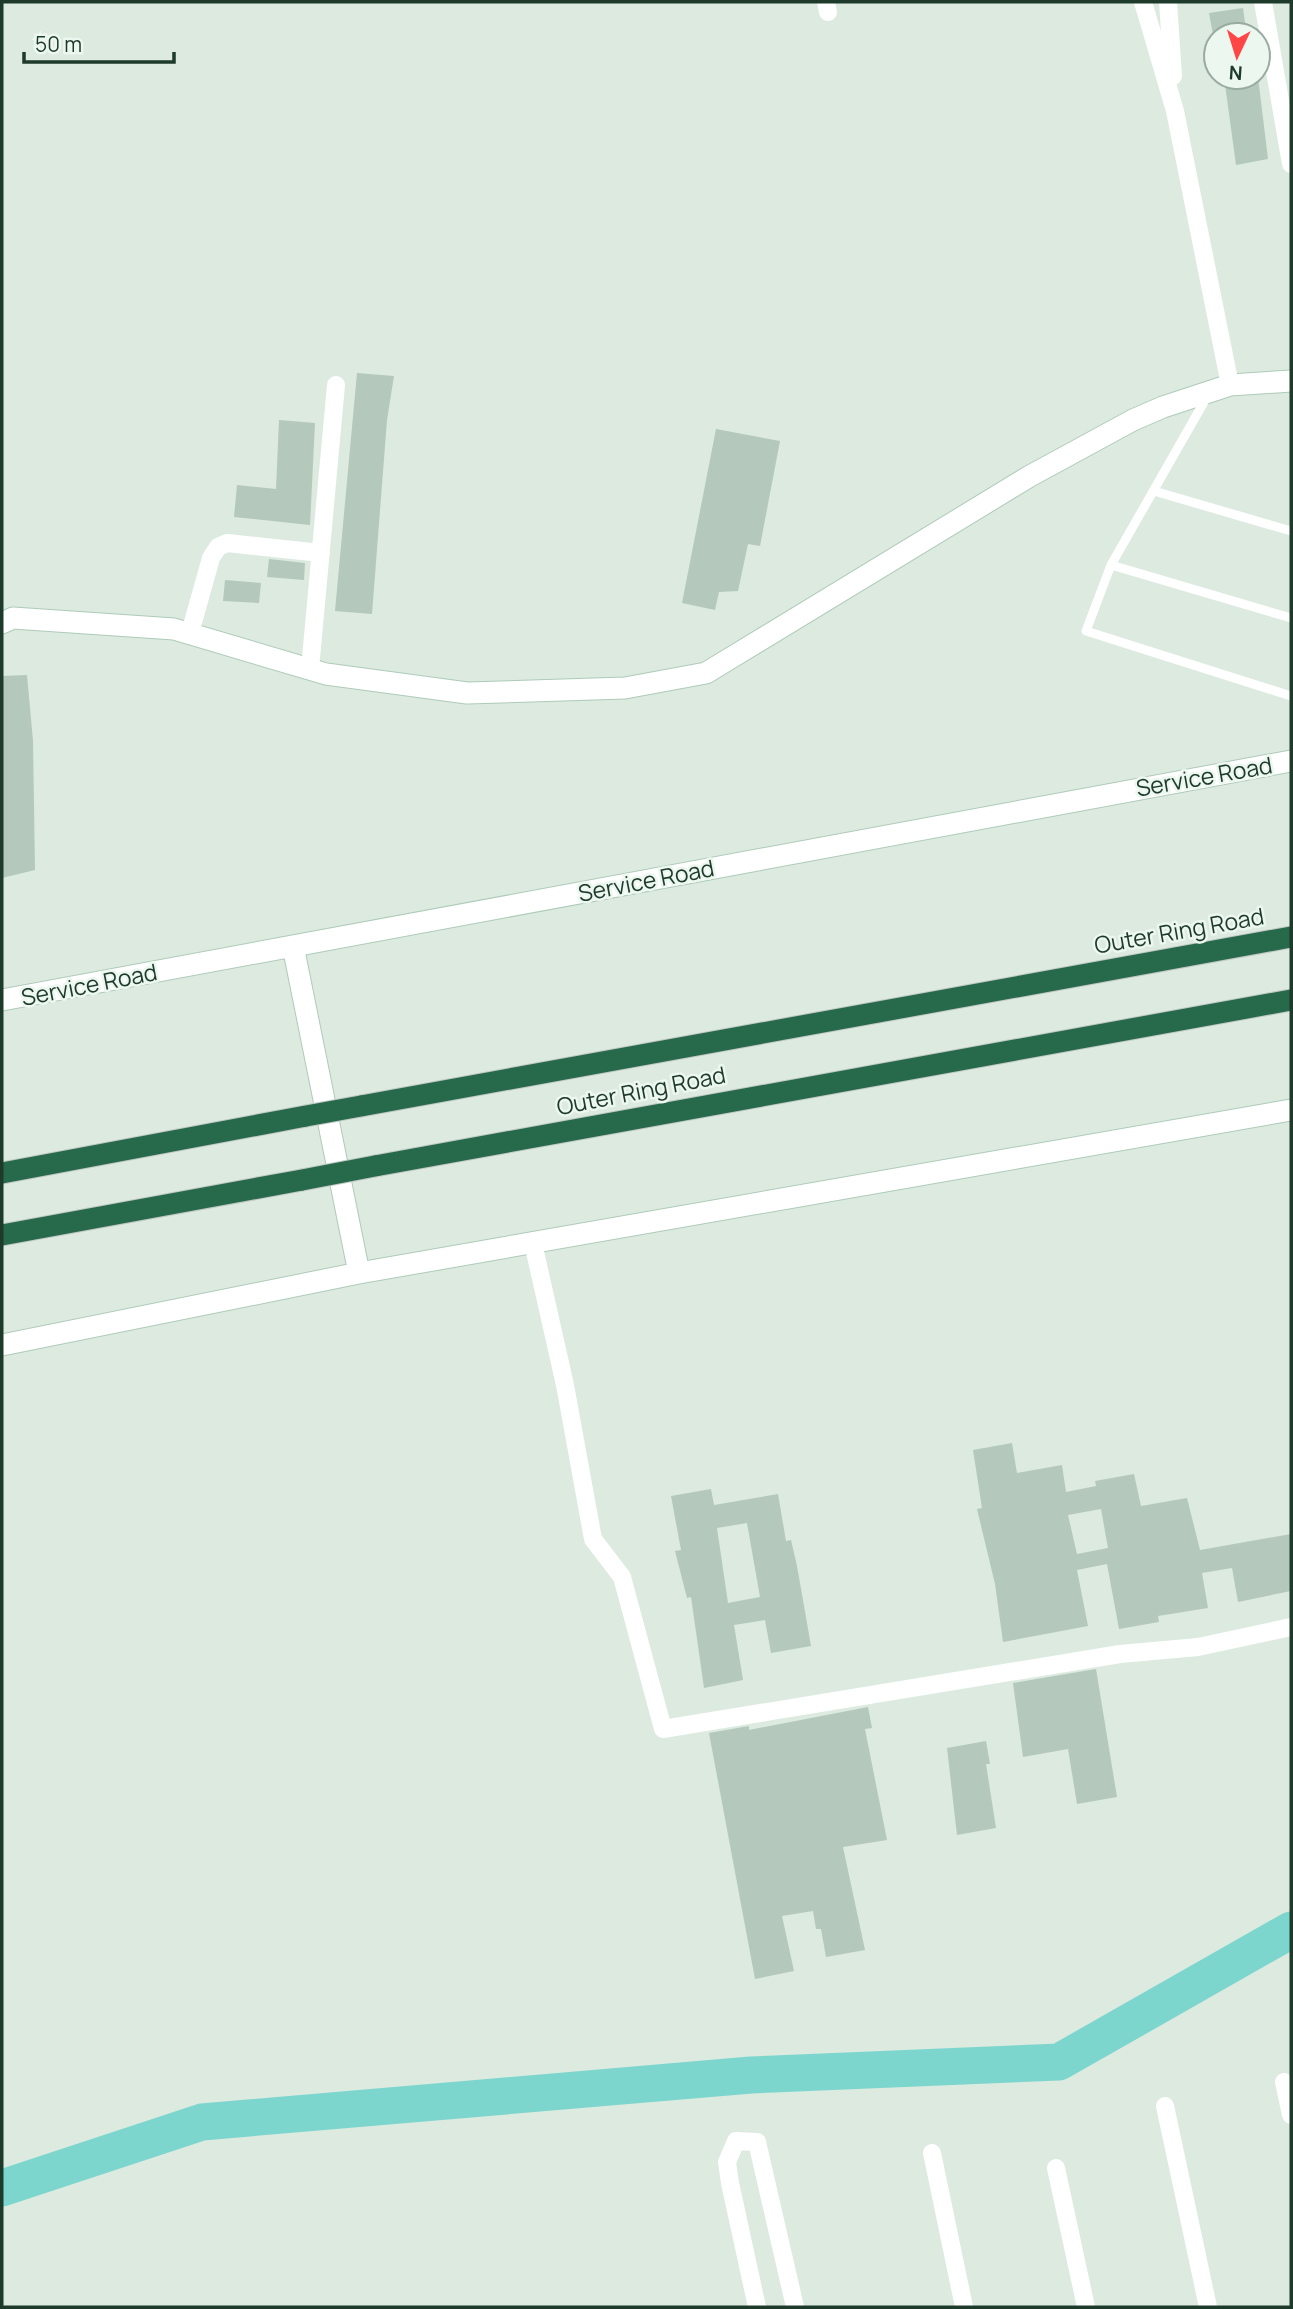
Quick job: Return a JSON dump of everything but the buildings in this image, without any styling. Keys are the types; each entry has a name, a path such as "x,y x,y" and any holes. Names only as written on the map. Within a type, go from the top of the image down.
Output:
{"highway":[{"name":"Outer Ring Road","path":"2,1172 1291,937"},
{"name":"Outer Ring Road","path":"2,1235 1291,1000"}],"main road":[{"path":"2,623 13,618 174,629 310,669 467,693 625,688 706,673 1030,476 1133,420 1221,388 1291,381"},
{"name":"Service Road","path":"2,1000 1291,761"},
{"path":"293,946 359,1273"},
{"path":"2,1345 359,1273 1291,1110"}],"street":[{"path":"1143,2 1175,111"},
{"path":"1168,2 1175,111 1221,388"},
{"path":"1263,2 1291,164"},
{"path":"310,669 336,385"},
{"path":"190,633 211,558 218,547 227,543 321,553"},
{"path":"533,1243 565,1385 593,1539 622,1577 663,1729 1120,1654 1198,1647 1291,1627"},
{"path":"1284,2081 1291,2115"},
{"path":"1165,2106 1208,2307"},
{"path":"757,2307 728,2172 727,2162 737,2141 757,2141 795,2307"},
{"path":"932,2153 964,2307"},
{"path":"1056,2168 1086,2307"}],"lane":[{"path":"1221,388 1154,491 1111,565 1086,631 1291,696"},
{"path":"1154,491 1291,531"},
{"path":"1111,565 1291,618"}],"waterway":[{"path":"2,2188 202,2122 751,2075 1059,2062 1291,1930"}]}
